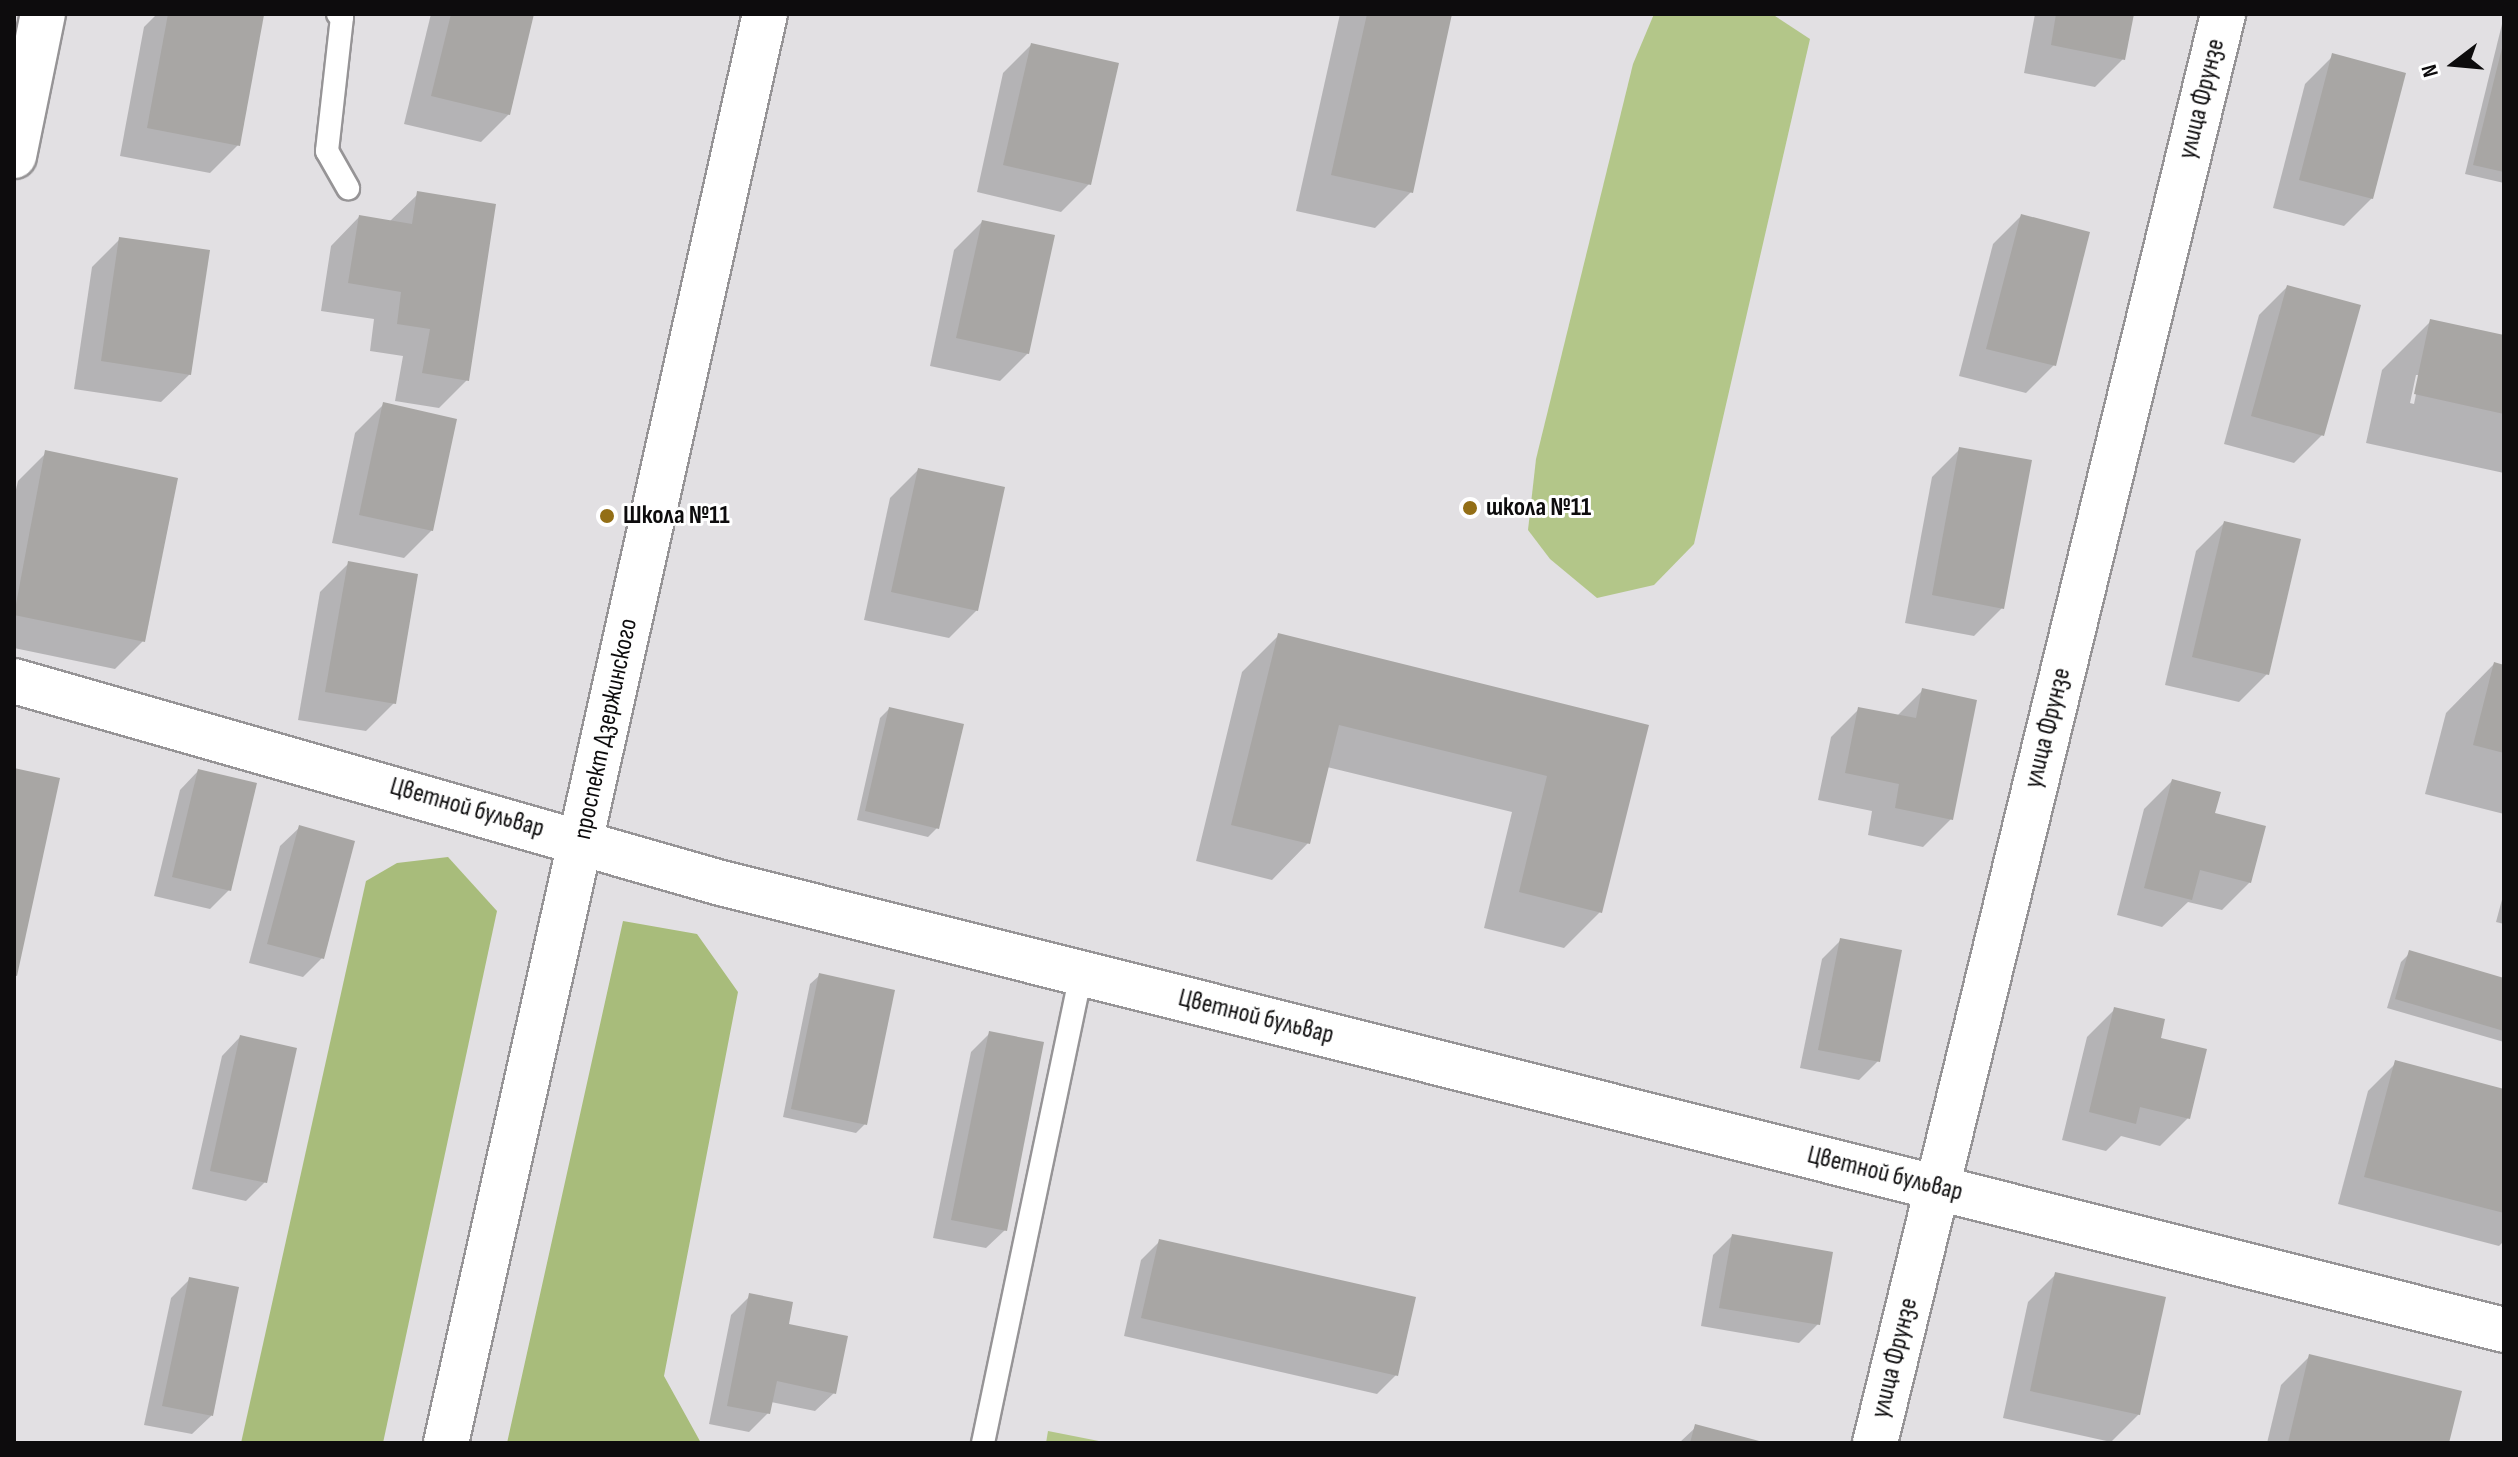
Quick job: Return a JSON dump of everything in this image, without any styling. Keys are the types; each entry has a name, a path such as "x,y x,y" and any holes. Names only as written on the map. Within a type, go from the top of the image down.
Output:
{"street":[{"path":"14,156 22,78 43,14"},
{"name":"проспект Дзержинского","path":"446,1443 765,14"},
{"name":"улица Фрунзе","path":"1875,1443 2223,14"},
{"name":"Цветной бульвар","path":"14,681 721,883 2504,1330"}],"lane":[{"path":"338,14 342,17 327,151 348,188"},
{"path":"983,1443 1081,973"}],"green space":[{"path":"1654,14 1772,14 1810,39 1694,544 1654,585 1597,598 1550,559 1528,530 1536,459 1633,64"},
{"path":"448,857 497,911 383,1443 241,1443 366,881 397,863"},
{"path":"623,921 697,934 738,992 664,1376 701,1443 507,1443"},
{"path":"1048,1431 1109,1443 1046,1443"}],"building":[{"path":"168,14 264,15 240,146 147,128"},
{"path":"451,14 534,14 510,115 431,96"},
{"path":"1367,14 1452,14 1413,193 1331,175"},
{"path":"2056,14 2134,14 2125,60 2051,45"},
{"path":"1031,43 1119,63 1091,185 1003,165"},
{"path":"2504,44 2504,172 2473,165"},
{"path":"2332,53 2406,73 2373,199 2299,180"},
{"path":"417,191 496,204 469,381 422,373 430,329 397,324 401,292 348,283 359,215 412,224"},
{"path":"2021,214 2090,232 2056,366 1986,349"},
{"path":"982,220 1055,235 1029,354 956,338"},
{"path":"119,237 210,250 191,375 101,361"},
{"path":"2287,285 2361,305 2324,436 2251,416"},
{"path":"2430,319 2504,335 2504,414 2414,394"},
{"path":"383,402 457,419 433,531 359,515"},
{"path":"1959,447 2032,460 2004,609 1932,595"},
{"path":"45,450 178,478 145,642 14,615"},
{"path":"918,468 1005,487 978,611 891,592"},
{"path":"2224,521 2301,539 2269,675 2192,657"},
{"path":"348,561 418,574 396,704 325,692"},
{"path":"1278,633 1649,725 1602,913 1519,892 1547,776 1339,725 1310,844 1231,825"},
{"path":"2494,662 2504,665 2504,753 2473,745"},
{"path":"1922,688 1977,700 1953,820 1895,808 1899,784 1845,773 1858,707 1916,718"},
{"path":"889,707 964,724 939,829 865,811"},
{"path":"14,768 60,778 17,976 14,975"},
{"path":"198,769 257,783 231,891 172,877"},
{"path":"2172,779 2221,792 2215,813 2266,826 2251,883 2200,870 2192,900 2144,888"},
{"path":"299,825 355,841 324,959 267,944"},
{"path":"1840,938 1902,950 1880,1062 1818,1050"},
{"path":"2409,950 2504,978 2504,1031 2395,999"},
{"path":"819,973 895,990 867,1125 791,1109"},
{"path":"2114,1007 2165,1019 2161,1038 2207,1049 2190,1119 2140,1107 2136,1124 2089,1112"},
{"path":"989,1031 1044,1042 1007,1231 951,1220"},
{"path":"240,1035 297,1048 267,1183 210,1171"},
{"path":"2395,1060 2504,1089 2504,1213 2364,1177"},
{"path":"1732,1234 1833,1252 1820,1325 1719,1308"},
{"path":"1159,1239 1416,1297 1398,1376 1141,1318"},
{"path":"2055,1272 2166,1297 2140,1415 2030,1391"},
{"path":"189,1277 239,1287 213,1416 162,1406"},
{"path":"749,1293 793,1302 789,1324 848,1336 836,1394 777,1381 770,1414 727,1406"},
{"path":"2309,1354 2462,1391 2449,1443 2288,1443"},
{"path":"1695,1424 1763,1442 1763,1443 1690,1443"}],"place":[{"name":"школа №11","path":"1470,508"},
{"name":"Школа №11","path":"607,516"}]}
